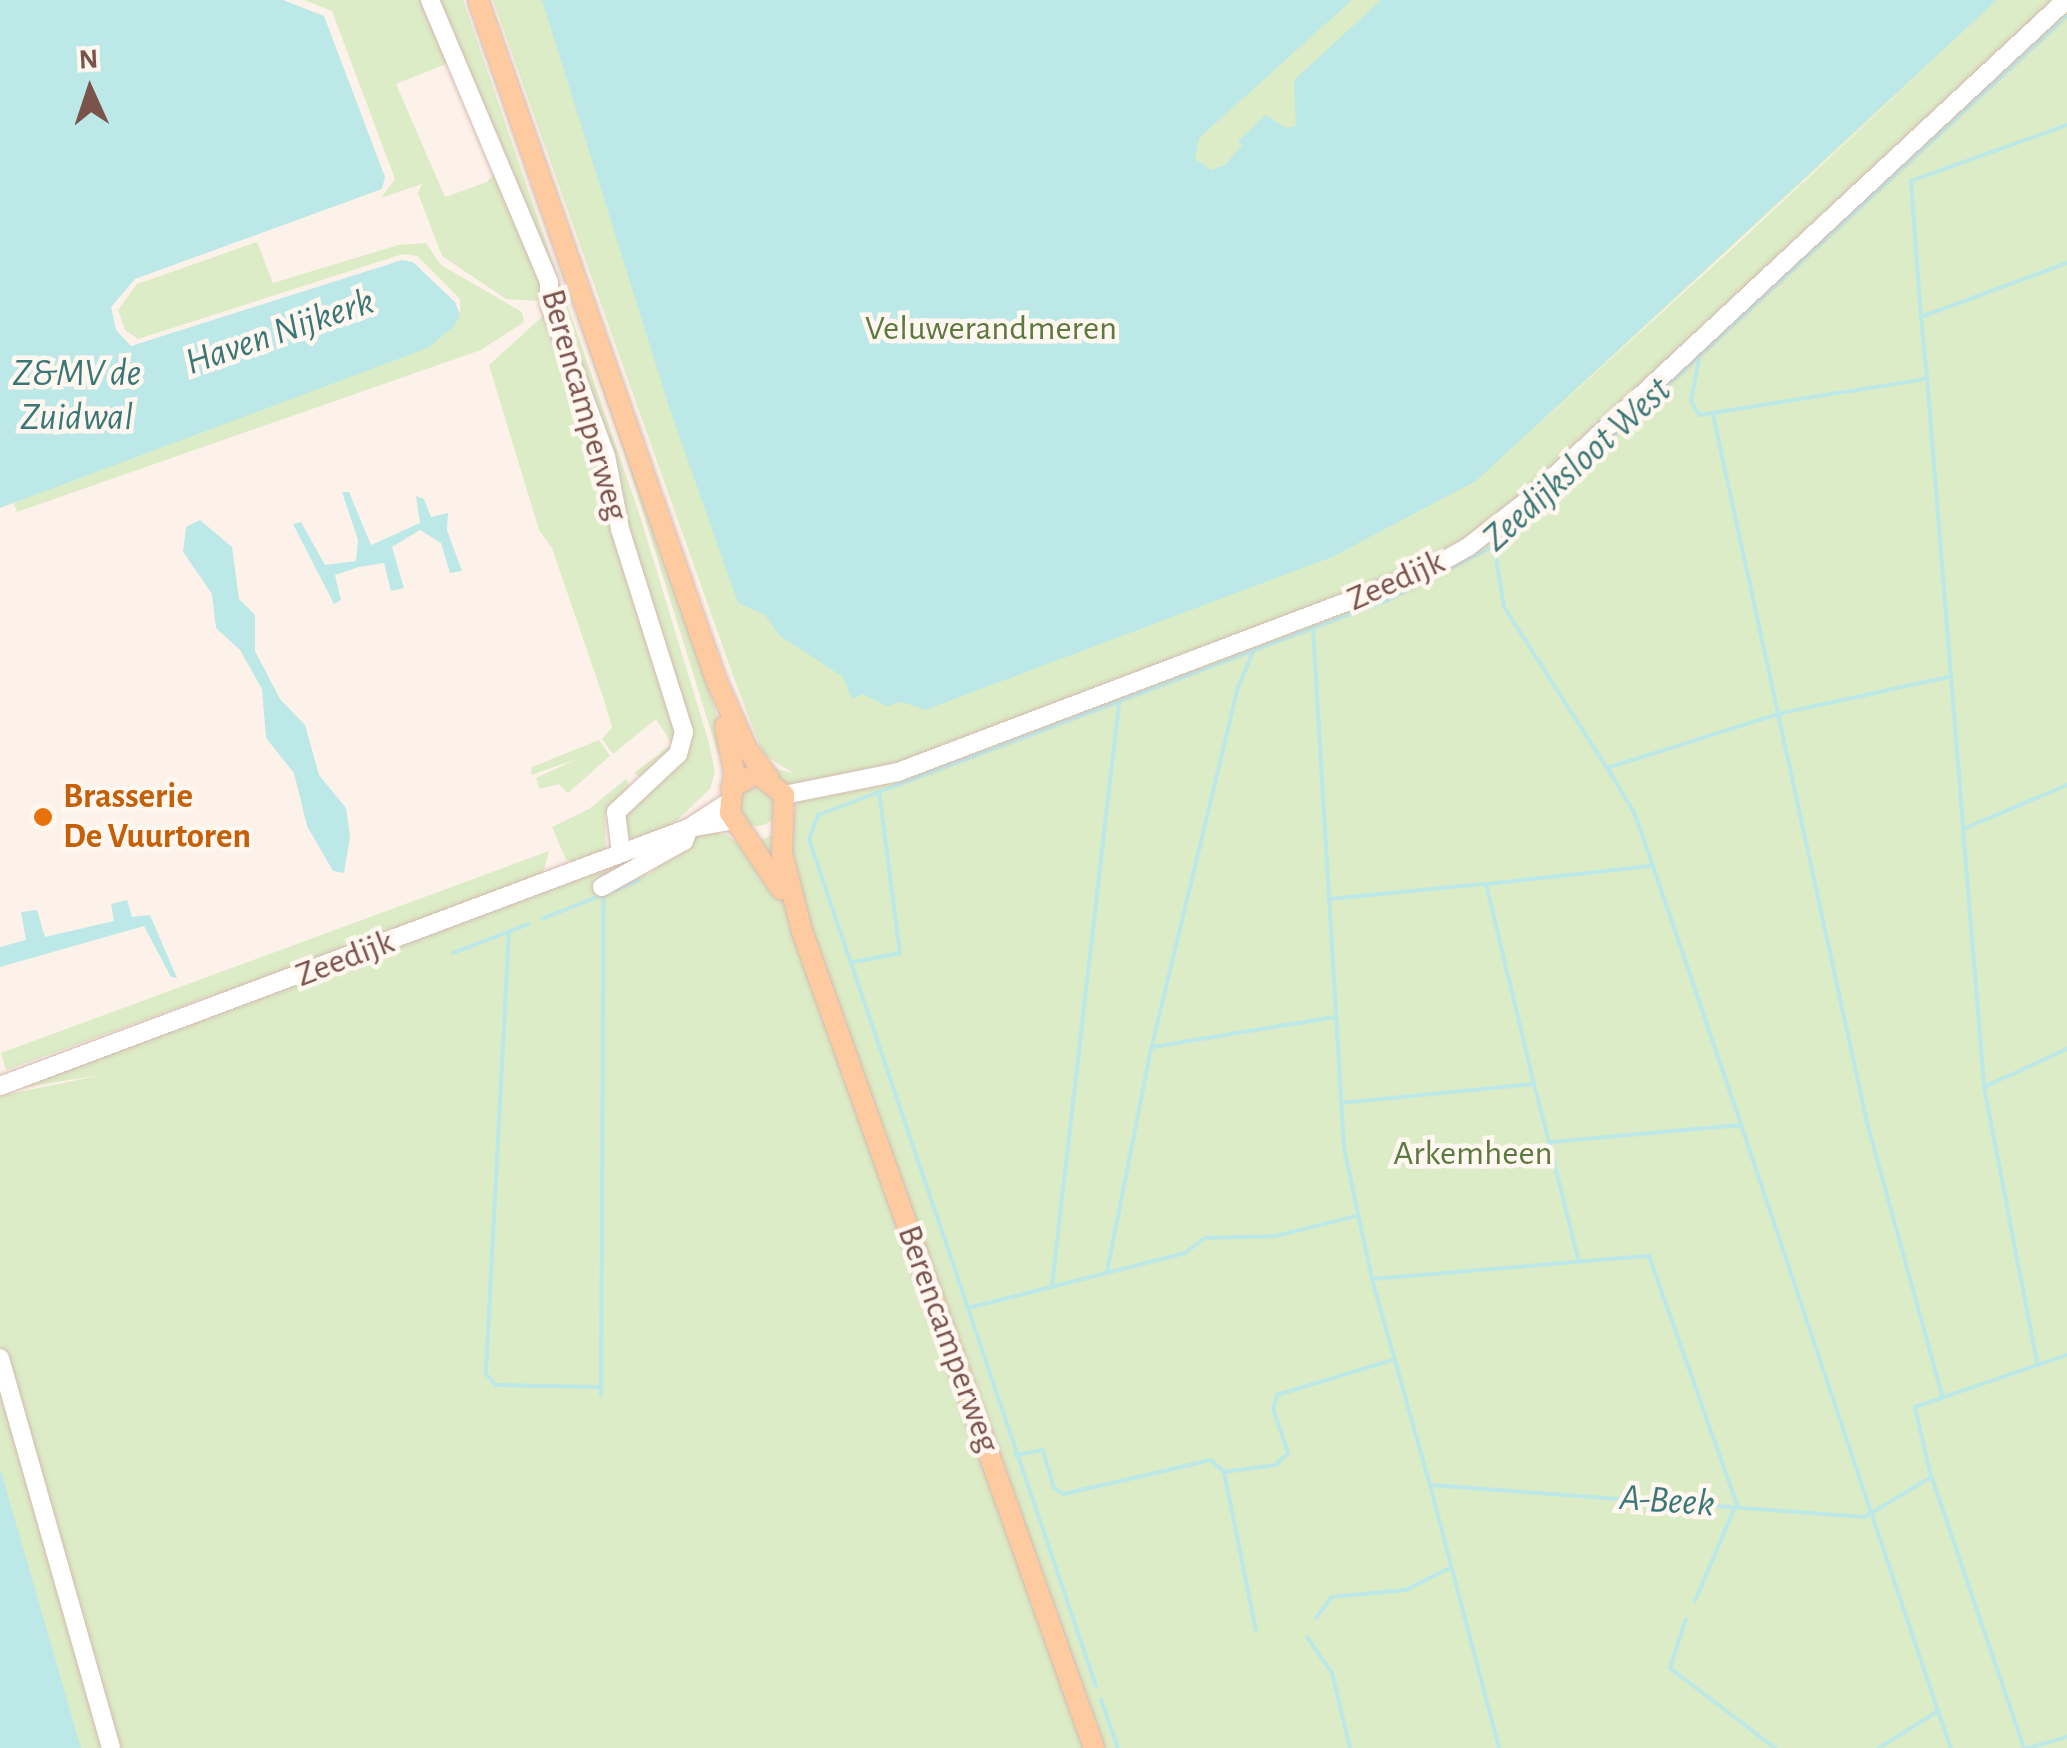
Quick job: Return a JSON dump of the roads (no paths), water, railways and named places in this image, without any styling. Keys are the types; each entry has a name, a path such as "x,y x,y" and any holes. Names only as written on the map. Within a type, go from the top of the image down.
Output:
{"main road":[{"name":"Berencamperweg","path":"478,0 718,682 746,749 784,794 782,853 802,931 1094,1748"},
{"name":"Berencamperweg","path":"718,682 732,754 734,811 766,859 802,931"},
{"path":"768,776 746,774 734,811 770,837 783,826"}],"street":[{"name":"Berencamperweg","path":"430,0 548,282 549,304 606,456 626,548 684,732 678,754 616,812 622,853"},
{"name":"Zeedijk","path":"784,794 898,772 1403,581 1468,548 1531,498 2066,0"},
{"name":"Zeedijk","path":"1,1080 734,811"},
{"name":"Zeedijk","path":"602,886 684,841 689,828"},
{"path":"0,1358 111,1748"}],"water":[{"path":"0,0 283,0 324,16 385,177 382,189 135,279 111,307 116,330 131,346 402,260 413,262 455,302 460,314 454,326 428,348 0,508"},
{"name":"Veluwerandmeren","path":"542,0 1352,0 1199,138 1195,159 1211,170 1225,165 1242,145 1238,141 1266,115 1286,128 1296,126 1294,80 1381,0 1997,0 1476,481 1332,557 925,710 902,702 887,706 863,694 852,699 843,677 779,635 765,615 738,603 670,410"},
{"path":"342,492 349,492 371,545 420,523 416,496 424,499 431,517 448,513 447,530 462,571 450,573 441,543 420,530 392,547 404,588 391,591 384,563 359,567 335,575 341,600 334,604 293,524 301,522 325,565 356,561 358,540"},
{"path":"200,520 232,547 239,599 255,615 255,651 280,699 305,725 319,775 346,808 350,837 344,873 333,871 307,826 294,773 266,738 262,689 240,650 216,628 212,594 183,552 186,527"},
{"path":"127,900 132,917 150,915 177,978 171,977 144,926 0,967 0,947 26,940 21,912 37,910 45,937 114,921 111,904"},
{"path":"0,1468 81,1748 0,1748"}],"waterway":[{"name":"Zeedijksloot West","path":"1096,1686 809,839 818,815 1388,600 1494,546 2067,16"},
{"path":"2067,125 1911,181 1921,317 2067,263"},
{"path":"1699,359 1691,401 1699,415 1914,381 1927,378 1921,317"},
{"path":"1927,378 1963,829 2067,785"},
{"path":"1713,415 1778,714 1948,677"},
{"path":"1494,546 1504,607 1607,768"},
{"path":"1313,628 1344,1148 1372,1279 1430,1485"},
{"path":"1107,1271 1149,1058 1238,687 1254,650"},
{"path":"1052,1285 1119,703"},
{"path":"1653,866 1634,812 1607,768 1778,714 1866,1119 1943,1398"},
{"path":"854,962 900,953 879,792"},
{"path":"1963,829 1984,1087 2037,1363"},
{"path":"1486,884 1653,866 1741,1125 1549,1142 1534,1084"},
{"path":"542,919 640,880"},
{"path":"1329,899 1486,884 1534,1084 1341,1103"},
{"path":"601,1395 604,896"},
{"path":"453,953 529,924"},
{"path":"509,931 486,1374 496,1385 599,1387"},
{"path":"1153,1047 1335,1017"},
{"path":"1984,1087 2067,1049"},
{"path":"1741,1125 1938,1711"},
{"path":"1549,1142 1578,1258"},
{"path":"968,1308 1185,1253 1205,1238 1276,1236 1356,1216"},
{"path":"1373,1279 1649,1256 1738,1508"},
{"name":"A-Beek","path":"1499,1748 1430,1485 1865,1517 1931,1477 1915,1407 2067,1355"},
{"path":"1015,1455 1043,1450 1054,1488 1064,1494 1211,1460 1224,1472 1276,1465 1288,1453 1273,1409 1277,1395 1392,1360"},
{"path":"1224,1472 1256,1630"},
{"path":"1932,1478 2024,1748"},
{"path":"1695,1601 1734,1509"},
{"path":"1316,1618 1332,1597 1406,1590 1450,1568"},
{"path":"1686,1619 1670,1668 1775,1748"},
{"path":"1307,1637 1332,1673 1350,1748"},
{"path":"1101,1699 1118,1748"},
{"path":"1879,1748 1938,1711 1951,1748"},
{"path":"2028,1748 2067,1737"}],"place":[{"name":"Brasserie De Vuurtoren","path":"43,817"}],"water label":[{"name":"Haven Nijkerk","path":"280,333"},
{"name":"Z&MV de Zuidwal","path":"77,397"}],"park label":[{"name":"Arkemheen","path":"1473,1154"}]}
